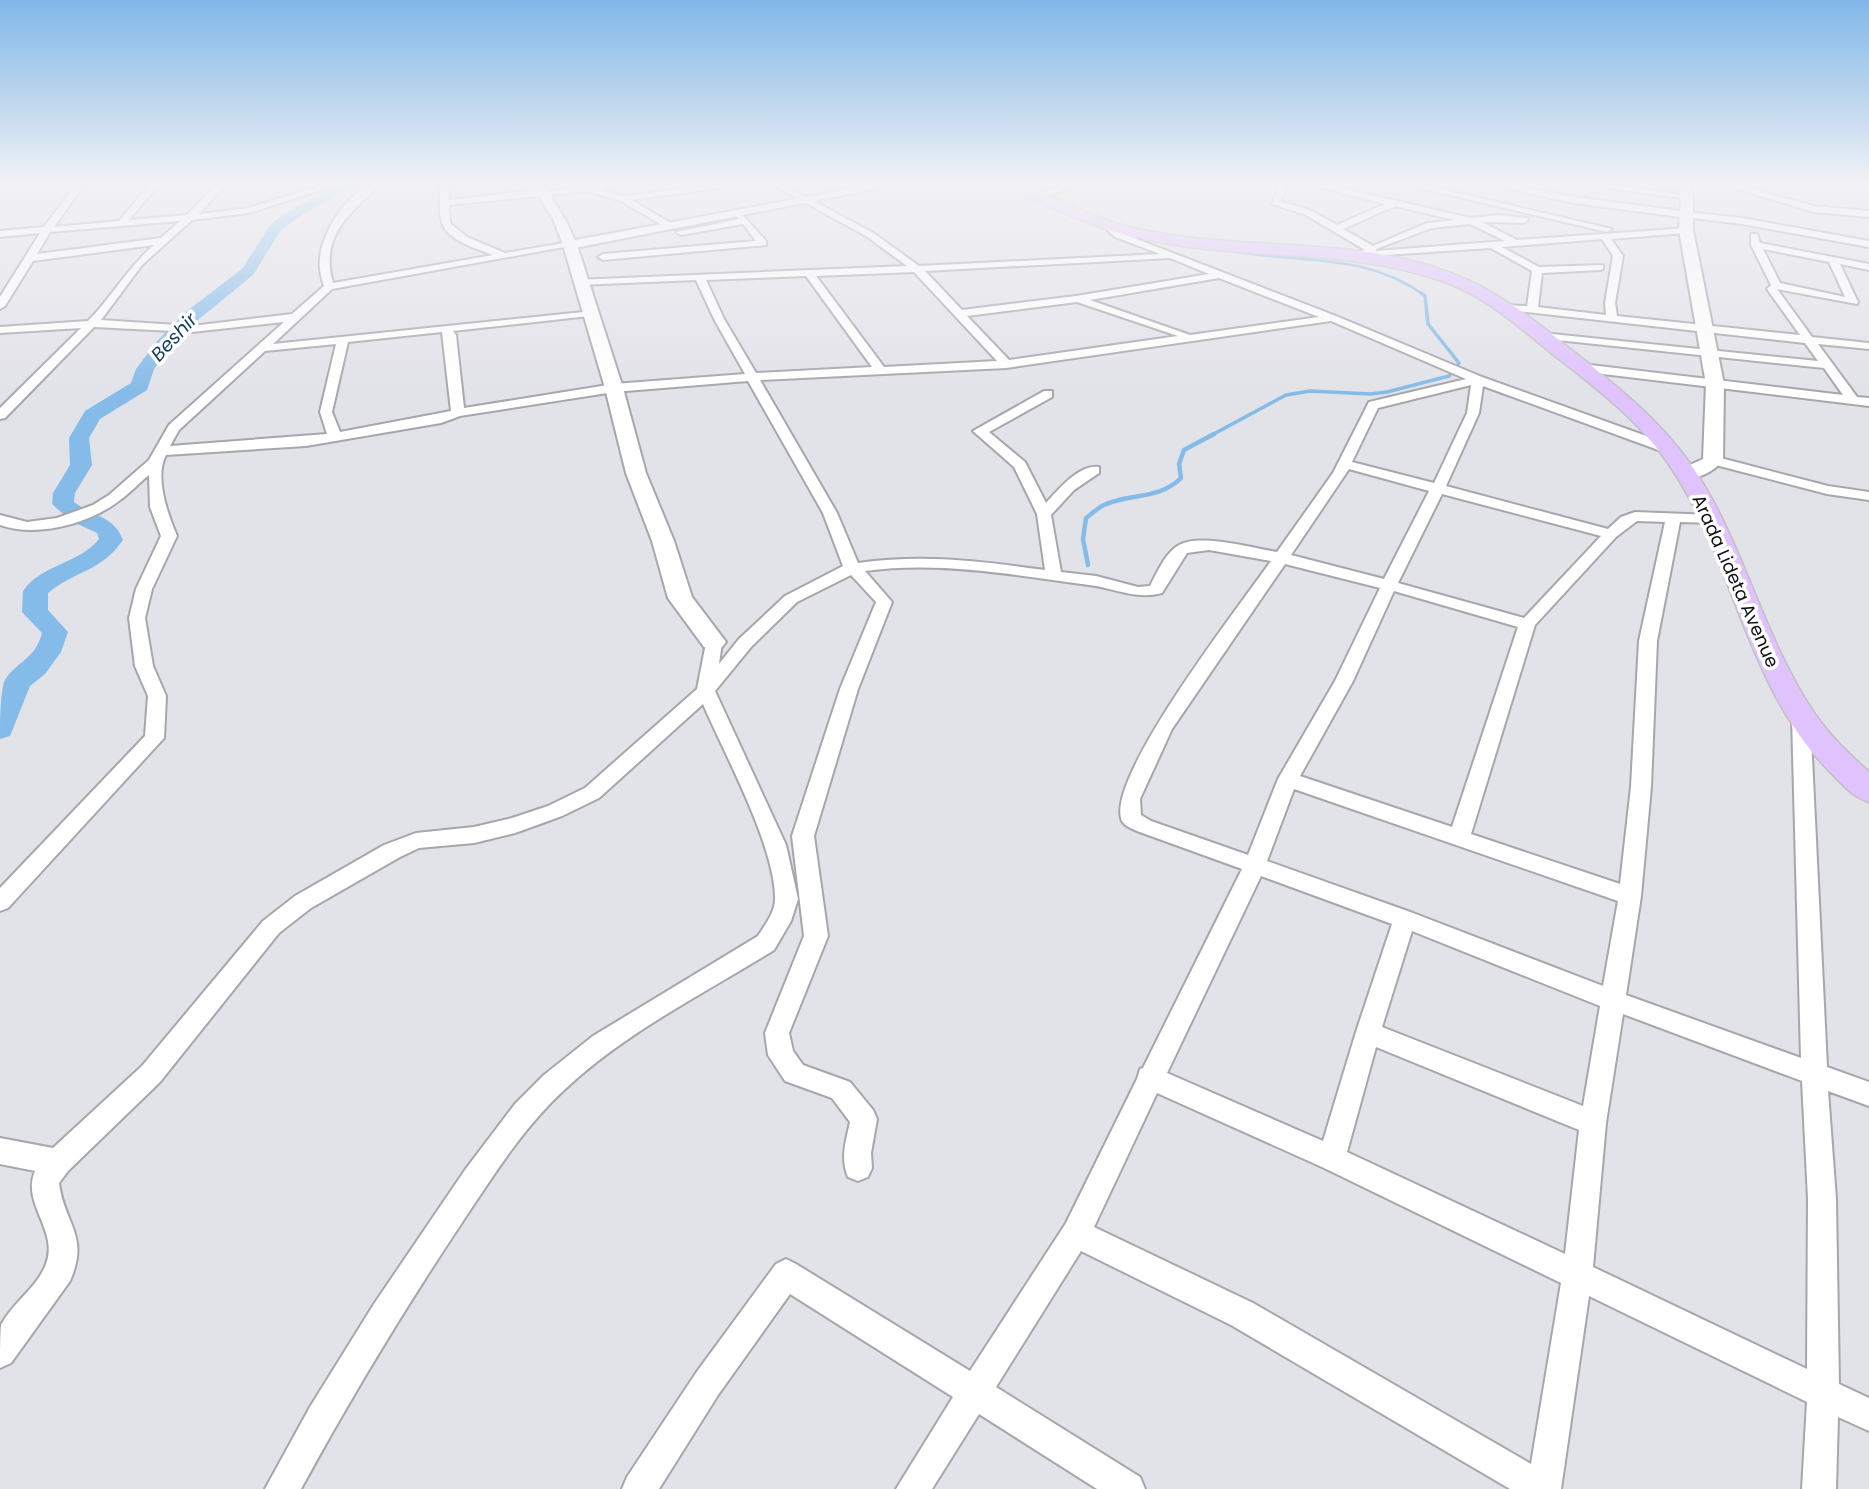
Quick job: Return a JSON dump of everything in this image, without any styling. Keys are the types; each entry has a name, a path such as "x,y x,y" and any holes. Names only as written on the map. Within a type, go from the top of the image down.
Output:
{"highway":[{"name":"Arada Lideta Avenue","path":"1365,252 1448,278 1504,307 1642,418 1669,449 1713,519 1780,678 1801,716 1833,758 1869,790"}],"main road":[{"path":"572,252 614,388 636,473 663,541 680,598 713,642"},
{"path":"1686,474 1707,466 1713,460 1715,384 1692,252"}],"street":[{"path":"0,306 6,290 33,252"},
{"path":"30,258 72,252"},
{"path":"0,415 116,298 139,263 150,252"},
{"path":"326,252 324,275 329,288"},
{"path":"495,252 503,256"},
{"path":"0,537 27,526 60,522 98,508 114,498 157,456 174,428 329,288 524,252"},
{"path":"603,257 655,252"},
{"path":"895,252 916,268 1006,364"},
{"path":"1165,252 1332,318 1478,380 1669,449"},
{"path":"1505,252 1537,271 1600,267"},
{"path":"1612,318 1610,303 1618,256 1616,252"},
{"path":"1760,252 1776,285"},
{"path":"1794,252 1869,267"},
{"path":"579,282 1175,256"},
{"path":"1580,257 1614,271"},
{"path":"1833,260 1853,302"},
{"path":"1532,309 1537,271"},
{"path":"808,272 880,370"},
{"path":"959,313 1076,299 1219,275"},
{"path":"700,277 719,319 830,513 853,568 884,602 849,689 803,836 816,936 776,1033 781,1055 794,1073 841,1090 864,1119 857,1153 858,1168"},
{"path":"1776,285 1868,304"},
{"path":"1776,285 1772,289 1853,400"},
{"path":"1076,299 1190,336"},
{"path":"1504,307 1869,346"},
{"path":"264,348 589,313"},
{"path":"0,330 103,323 192,328 299,317"},
{"path":"157,456 335,437 441,419 458,413 614,388 754,377 1006,364 1332,318"},
{"path":"446,330 450,335 458,413"},
{"path":"1542,336 1827,365"},
{"path":"335,437 326,412 344,340"},
{"path":"1582,368 1869,402"},
{"path":"1478,380 1373,405 1346,464 1163,728 1130,799 1131,819 1869,1094"},
{"path":"913,1489 1076,1233 1149,1077 1254,867 1288,779 1344,681 1388,585 1438,488 1473,413 1478,380"},
{"path":"1048,394 980,431 1020,465 1044,514 1054,575"},
{"path":"0,902 153,738 157,696 144,666 136,618 144,589 169,536 157,507 157,456"},
{"path":"1713,460 1827,490 1869,496"},
{"path":"1346,464 1612,534"},
{"path":"1044,514 1069,487 1094,470"},
{"path":"1460,836 1527,624 1626,520 1635,516 1713,519"},
{"path":"1076,1233 1242,1314 1543,1489 1577,1276 1594,1123 1630,896 1641,787 1648,641 1674,516"},
{"path":"0,519 7,523 27,526"},
{"path":"0,1352 60,1271 64,1245 61,1229 47,1201 46,1181 58,1162 151,1074 271,927 303,901 392,851 416,841 474,835 515,825 555,811 592,793 706,691 745,643 791,599 853,568 889,563 950,562 1096,581 1138,592 1156,590 1170,568 1172,559 1184,548 1195,545 1225,547 1388,585 1527,624"},
{"path":"282,1489 331,1398 428,1248 510,1132 552,1084 595,1048 766,943 780,922 787,900 775,845 706,691 713,642"},
{"path":"1801,716 1814,1073 1822,1199 1823,1392 1819,1489"},
{"path":"1288,779 1630,896"},
{"path":"1332,1158 1368,1032 1405,919"},
{"path":"1368,1032 1594,1123"},
{"path":"1149,1077 1332,1158 1869,1415"},
{"path":"0,1151 58,1162"},
{"path":"639,1489 707,1384 786,1274 1128,1489"}],"waterway":[{"name":"Beshir","path":"0,729 18,682 35,668 52,646 55,632 35,612 36,591 55,575 98,556 111,540 107,529 79,516 63,504 64,493 81,465 79,438 92,415 140,386 145,369 163,345 193,315 248,272 260,252"},
{"path":"1242,252 1355,266 1401,281 1422,294"},
{"path":"1210,436 1286,395 1310,391 1370,394 1449,376 1459,363 1428,324 1425,296 1422,294"},
{"path":"1088,565 1083,539 1086,518 1114,501 1154,493 1172,485 1181,478 1179,464 1184,450 1214,434"}]}
